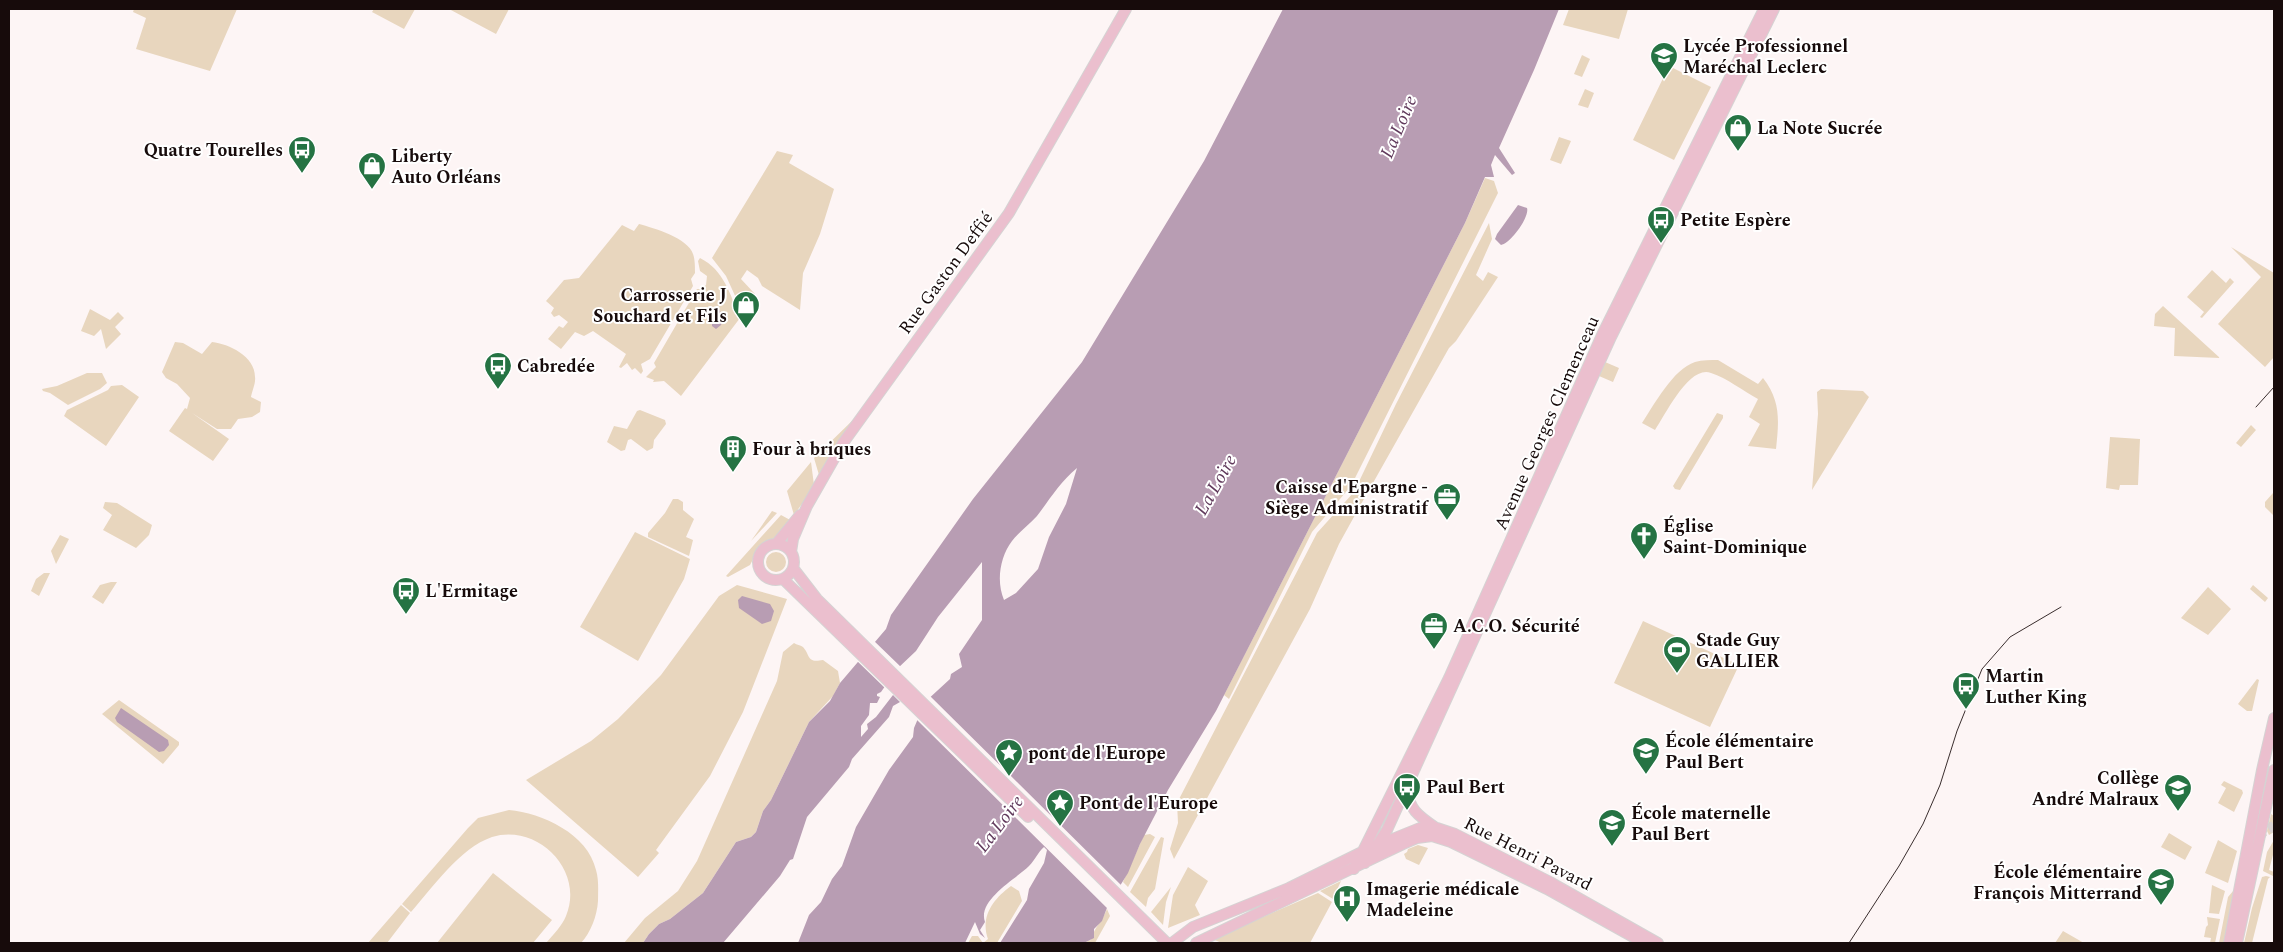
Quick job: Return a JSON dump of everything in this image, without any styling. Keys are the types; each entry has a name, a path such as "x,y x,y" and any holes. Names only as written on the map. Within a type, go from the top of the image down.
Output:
{"main road":[{"name":"Rue Gaston Deffié","path":"791,552 793,539 807,506 843,443 1009,213 1126,9"},
{"name":"Avenue Georges Clemenceau","path":"1361,859 1458,658 1603,333 1764,9"},
{"name":"Avenue Georges Clemenceau","path":"1361,859 1377,845 1387,830 1646,264 1774,9"},
{"path":"807,506 776,544 767,547 761,553 758,567 768,579 783,579 800,594 1161,939"},
{"path":"776,544 787,548 791,552 793,568 817,599 1161,939"},
{"path":"783,579 793,568"},
{"path":"2230,943 2256,799 2274,718"},
{"path":"2237,943 2271,794 2274,770"},
{"path":"1196,943 1361,859 1402,781 1403,771"},
{"path":"1406,788 1409,805 1422,819 1437,828"},
{"path":"2256,799 2271,794"},
{"name":"Rue Henri Pavard","path":"1377,845 1414,830 1437,828 1455,834 1550,882 1658,943"},
{"name":"Rue Henri Pavard","path":"1361,859 1383,854 1417,838 1432,836 1451,842 1547,889 1644,943"},
{"path":"2230,943 2251,855"},
{"path":"1161,939 1361,859"},
{"path":"1190,943 1212,929 1361,859"},
{"path":"1181,943 1210,926 1238,914 1263,898"}],"shaded area":[{"path":"134,9 237,9 210,71 136,49 146,18 133,12"},
{"path":"374,9 415,9 404,29 372,12"},
{"path":"449,9 509,9 496,34"},
{"path":"1569,9 1628,9 1619,39 1563,25"},
{"path":"1582,55 1590,59 1582,77 1574,74"},
{"path":"1669,66 1711,87 1674,160 1633,140"},
{"path":"1585,89 1594,93 1588,108 1578,105"},
{"path":"1559,137 1571,141 1561,164 1550,160"},
{"path":"777,151 793,155 789,163 834,189 820,234 803,273 800,310 762,286 758,278 747,270 741,279 755,294 742,311 726,276 712,258"},
{"path":"1485,178 1494,181 1498,193 1351,486 1312,532 1229,699 1224,695 1465,223"},
{"path":"1489,223 1492,239 1476,275 1483,281 1488,272 1498,277 1456,341 1449,348 1360,506 1339,544 1310,609 1174,859 1170,849 1178,823 1177,803 1317,533 1354,492 1396,404"},
{"path":"639,224 670,235 685,243 690,248 695,261 695,273 691,279 693,286 650,359 641,364 643,371 641,374 635,368 632,370 627,363 621,368 619,367 626,354 593,331 584,336 575,332 561,349 548,339 559,326 563,328 568,322 559,315 554,317 551,313 554,308 546,301 564,280 579,278 622,225 634,231"},
{"path":"2231,247 2274,273 2274,357 2265,367 2218,324 2261,277"},
{"path":"700,258 721,276 740,318 681,396 664,381 653,382 654,380 646,377 656,367 654,363 697,289 702,289 706,285 707,276 700,271 698,261"},
{"path":"2212,270 2226,283 2230,278 2234,282 2202,318 2200,317 2204,312 2187,297"},
{"path":"2163,306 2220,358 2174,356 2175,328 2154,326 2155,314"},
{"path":"90,309 110,320 118,312 124,318 115,327 121,334 106,349 101,329 94,336 81,331"},
{"path":"175,342 183,343 202,354 212,342 226,345 246,357 254,370 255,382 251,397 261,402 260,412 252,417 238,419 231,429 217,429 192,413 229,439 213,461 169,431 185,408 187,409 190,398 177,384 166,378 162,372"},
{"path":"1718,360 1758,384 1763,378 1769,387 1776,403 1778,420 1776,449 1748,446 1760,424 1749,417 1758,399 1729,381 1711,373 1703,372 1687,383 1679,392 1655,430 1642,423 1665,388 1679,372 1695,362"},
{"path":"1605,362 1619,368 1613,382 1599,376"},
{"path":"87,373 102,373 107,383 100,389 68,405 42,389 57,386"},
{"path":"122,385 139,397 106,446 64,416 67,410 108,390 111,386"},
{"path":"1821,389 1863,391 1869,397 1812,490 1818,414 1817,392"},
{"path":"640,410 665,420 666,424 654,440 653,448 647,451 631,439 628,440 625,450 621,451 607,442 614,426 627,429 637,411"},
{"path":"1717,413 1723,415 1723,418 1680,490 1675,489 1673,486"},
{"path":"856,417 820,476 814,458"},
{"path":"2251,425 2256,430 2241,447 2236,443"},
{"path":"2110,437 2140,439 2138,485 2120,485 2119,490 2106,488"},
{"path":"811,462 814,485 806,501 804,501 794,515 787,491"},
{"path":"2273,493 2274,516 2265,507 2265,502"},
{"path":"673,499 683,502 683,510 694,519 686,537 693,540 689,556 648,537 648,533 665,513"},
{"path":"105,502 117,503 152,525 149,535 136,548 103,530 112,515 103,508"},
{"path":"772,511 777,513 751,541"},
{"path":"781,515 792,521 775,540 759,548 750,565 728,577 726,576"},
{"path":"635,532 690,559 684,579 638,661 580,627"},
{"path":"60,535 69,539 56,564 51,551"},
{"path":"776,552 783,555 786,562 783,569 776,572 769,569 766,562 769,555"},
{"path":"44,573 50,573 39,596 31,591 36,579"},
{"path":"117,582 103,604 92,597 100,585"},
{"path":"737,585 787,599 743,712 710,776 656,850 659,853 638,877 526,780 591,741 618,719 661,675 719,596"},
{"path":"2253,585 2268,598 2265,602 2250,589"},
{"path":"2208,587 2231,609 2208,635 2181,618"},
{"name":"Stade Guy GALLIER","path":"1643,621 1739,665 1710,727 1614,683"},
{"path":"794,643 803,647 811,660 823,660 838,671 840,683 833,696 809,722 771,800 763,811 756,832 751,837 736,842 703,893 670,919 659,924 643,943 624,943 645,918 678,891 697,861 777,681 783,652"},
{"path":"2257,679 2259,680 2252,711 2247,711 2238,704"},
{"path":"119,700 179,742 179,745 163,764 102,714"},
{"path":"2224,781 2242,790 2243,793 2234,812 2218,803 2226,788 2221,785"},
{"path":"509,810 535,816 562,828 584,846 591,857 598,878 597,907 591,929 581,943 546,943 560,927 566,916 570,899 569,882 563,867 553,854 540,844 525,837 509,834 492,837 480,842 448,869 411,912 402,904 478,818"},
{"path":"2271,814 2274,816 2274,832 2269,835 2267,831"},
{"path":"2169,833 2192,847 2185,860 2161,847"},
{"path":"1150,834 1155,837 1128,887 1123,882 1144,835"},
{"path":"1161,837 1164,838 1155,889 1148,898 1146,907 1130,892"},
{"path":"2218,840 2237,851 2228,883 2205,873"},
{"path":"2274,840 2274,851 2269,870 2274,872 2273,876 2263,871 2267,852"},
{"path":"1418,845 1428,848 1419,865 1406,859 1404,854 1408,849"},
{"path":"1188,867 1208,881 1195,905 1200,915 1168,928 1173,895"},
{"path":"493,873 552,920 533,943 437,943"},
{"path":"2262,877 2270,877 2252,943 2244,943"},
{"path":"1341,881 1333,899 1320,891"},
{"path":"2212,885 2225,891 2219,914 2209,913"},
{"path":"1011,886 1019,891 1022,901 997,943 983,943 988,939 986,923 990,909"},
{"path":"1171,887 1166,902 1163,925 1151,912"},
{"path":"2234,890 2224,943 2219,943 2228,897"},
{"path":"1318,893 1332,902 1310,943 1222,943 1212,939"},
{"path":"401,905 410,913 387,943 368,943"},
{"path":"1107,909 1110,916 1095,943 1088,943 1087,941 1091,940"},
{"path":"2207,917 2220,919 2215,943 2210,943 2211,938 2204,937 2208,925"},
{"path":"2063,931 2084,943 2055,943"},
{"path":"972,936 978,936 983,943 968,943"}],"water":[{"name":"La Loire","path":"1283,9 1559,9 1499,148 1515,173 1512,175 1495,155 1491,165 1494,177 1485,177 1465,223 1216,711 1168,790 1140,844 1128,873 1108,905 1102,921 1094,929 1094,938 1084,943 1000,943 1027,900 1029,889 1044,863 1047,850 1044,847 1029,866 992,898 984,914 985,922 980,930 985,938 980,934 975,922 965,943 798,943 809,915 821,902 832,879 842,866 856,827 889,770 913,737 914,728 925,702 950,679 951,674 962,667 959,654 982,620 982,562 938,617 916,651 897,669 881,692 877,694 880,697 877,703 870,703 869,715 861,726 861,737 868,729 867,724 876,717 893,695 900,702 893,706 889,717 852,759 849,767 807,817 793,859 790,860 780,876 723,943 643,943 659,924 670,919 703,893 736,842 751,837 756,832 763,811 771,800 809,722 830,701 840,683 886,629 891,615 973,499 1082,362 1204,161","holes":["1077,468 1066,504 1049,537 1038,569 1016,593 1004,600 1000,585 1000,569 1008,547 1037,516 1060,485"]},
{"path":"1518,205 1527,208 1525,217 1514,235 1501,245 1495,239 1497,234"},
{"path":"718,308 724,317 721,325 716,329 712,326 712,315"},
{"path":"742,596 770,604 774,611 771,621 762,624 739,608 738,600"},
{"path":"121,708 168,740 169,745 164,751 159,752 117,722 115,718"}],"pier":[{"path":"872,639 902,668 886,689 855,659"},
{"path":"929,695 1123,887 1109,910 915,718 923,701"}],"tunnel":[{"path":"2258,839 2263,832 2274,826"}],"tram line":[{"path":"2256,407 2274,387"},
{"path":"1849,943 1899,866 1923,824 1940,785 1957,731 1982,669 2010,637 2061,607"}],"place":[{"name":"Lycée Professionnel Maréchal Leclerc","path":"1664,80"},
{"name":"La Note Sucrée","path":"1738,152"},
{"name":"Quatre Tourelles","path":"302,174"},
{"name":"Liberty Auto Orléans","path":"372,190"},
{"name":"Petite Espère","path":"1661,244"},
{"name":"Carrosserie J Souchard et Fils","path":"746,329"},
{"name":"Cabredée","path":"498,390"},
{"name":"Four à briques","path":"733,473"},
{"name":"Caisse d'Epargne - Siège Administratif","path":"1447,521"},
{"name":"Église Saint-Dominique","path":"1644,560"},
{"name":"L'Ermitage","path":"406,615"},
{"name":"A.C.O. Sécurité","path":"1434,650"},
{"name":"Stade Guy GALLIER","path":"1677,674"},
{"name":"Martin Luther King","path":"1966,710"},
{"name":"École élémentaire Paul Bert","path":"1646,775"},
{"name":"pont de l'Europe","path":"1009,777"},
{"name":"Paul Bert","path":"1407,811"},
{"name":"Collège André Malraux","path":"2178,812"},
{"name":"Pont de l'Europe","path":"1060,827"},
{"name":"École maternelle Paul Bert","path":"1612,847"},
{"name":"École élémentaire François Mitterrand","path":"2161,906"},
{"name":"Imagerie médicale Madeleine","path":"1347,923"}]}
